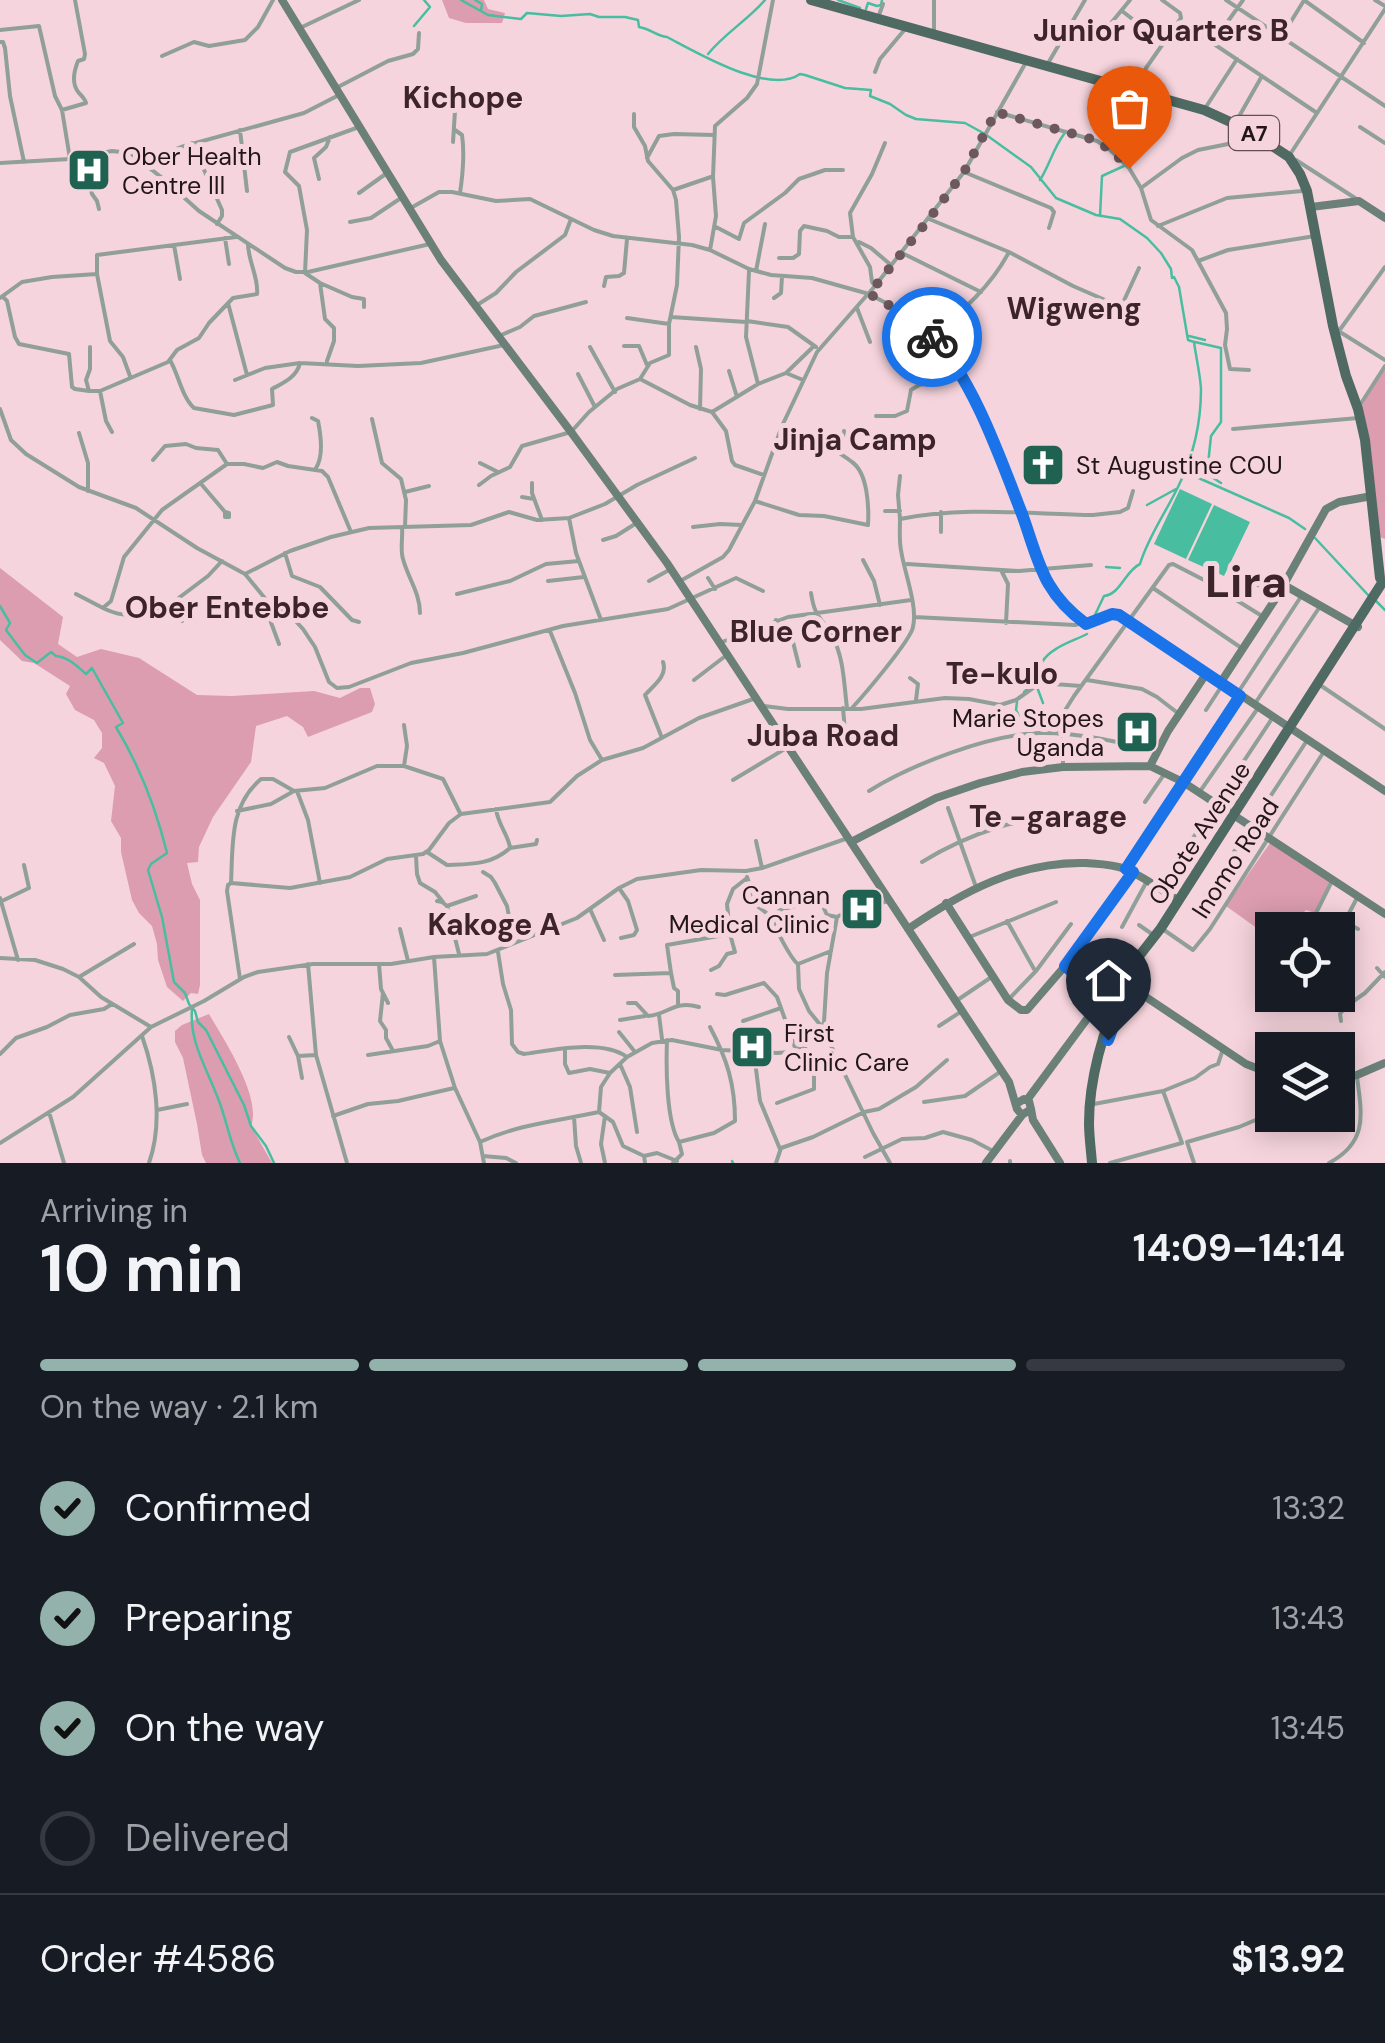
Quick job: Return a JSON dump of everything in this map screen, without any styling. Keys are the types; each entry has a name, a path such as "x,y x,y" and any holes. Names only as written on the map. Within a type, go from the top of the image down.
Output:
{"main road":[{"name":"A7","path":"811,0 1204,110 1235,122 1289,157 1300,174 1311,206 1346,376 1359,413 1372,496 1383,576 1357,626"},
{"name":"Obote Avenue","path":"1292,726 1357,626"},
{"name":"Obote Avenue","path":"1124,985 1135,962 1357,626"},
{"name":"A7","path":"1093,1163 1092,1104 1098,1069 1124,985"}],"street":[{"path":"62,110 86,103 77,91 74,75 78,61 85,56 75,0"},
{"path":"162,56 194,42 209,46 245,40 258,28 272,0"},
{"path":"282,0 430,244 680,582 1060,1163"},
{"path":"300,28 359,0"},
{"path":"710,250 716,228 716,123 747,98 756,84 773,0"},
{"path":"932,34 934,0"},
{"path":"1047,65 1085,0"},
{"path":"1107,28 1130,0"},
{"path":"1136,90 1146,68 1181,18 1162,0"},
{"path":"1226,0 1385,106"},
{"path":"1212,42 1243,0"},
{"path":"1282,36 1304,0 1364,43"},
{"path":"1375,0 1385,8 1289,157 1385,218"},
{"path":"877,18 884,5"},
{"path":"1122,10 1148,31"},
{"path":"0,30 38,26 56,100 62,110 70,159"},
{"path":"874,72 906,27"},
{"path":"149,167 168,152 192,143 304,114 388,61 413,54 418,49 419,33"},
{"path":"1202,36 1317,113"},
{"path":"0,42 6,48 24,163"},
{"path":"1204,110 1236,59"},
{"path":"712,412 758,384 786,373 857,308 964,172 1028,60"},
{"path":"1235,122 1262,76"},
{"path":"453,142 456,111 465,98"},
{"path":"996,112 1098,141 1129,168 1141,188 1149,216 1186,244 1226,313 1225,345 1230,369 1249,370"},
{"path":"479,486 513,463 522,446 571,432 595,407 640,379 648,365 669,355 669,324 677,284 677,209 672,190 650,164 634,127 634,114"},
{"path":"305,272 306,226 299,186 285,172 287,156 358,127"},
{"path":"1360,127 1385,143"},
{"path":"240,130 248,191"},
{"path":"455,130 462,135 464,146 460,193"},
{"path":"1129,168 1142,133"},
{"path":"648,158 659,136 714,135"},
{"path":"318,179 314,158 330,138"},
{"path":"1141,188 1198,150 1260,138"},
{"path":"192,143 222,210 217,224"},
{"path":"876,286 855,239 850,213 885,143"},
{"path":"0,164 123,151 149,167 190,205 288,269 305,272 430,244"},
{"path":"82,157 98,208"},
{"path":"716,228 739,239 744,223 799,178 825,170 843,170"},
{"path":"964,172 1051,208 1054,212 1048,228"},
{"path":"358,193 386,174"},
{"path":"672,190 713,176"},
{"path":"1158,226 1228,198 1307,190"},
{"path":"408,210 439,192 496,202 534,200 594,230 627,239 710,250 753,270 812,278 869,294 886,303 932,336 949,354 962,375 1022,514 1042,571 1057,598 1086,624"},
{"path":"350,222 371,218 402,198"},
{"path":"1311,206 1359,201"},
{"path":"474,306 496,293 516,272 565,235 570,219"},
{"path":"929,219 1128,310"},
{"path":"758,384 746,341 746,322 753,270 765,224"},
{"path":"779,258 799,254 800,230 804,226 855,239 891,266"},
{"path":"1198,261 1228,250 1316,236"},
{"path":"131,378 124,358 110,342 96,274 97,255 236,237"},
{"path":"226,238 228,264"},
{"path":"604,286 606,277 624,272 627,239"},
{"path":"96,274 28,281 2,297 8,301 19,344 69,354 75,390 100,391 170,360 177,350 199,338 235,297 258,292 248,244"},
{"path":"174,245 180,279"},
{"path":"932,336 990,284 1008,252"},
{"path":"902,253 981,292"},
{"path":"1233,430 1359,413 1385,363 1336,328 1385,267"},
{"path":"1121,307 1140,268"},
{"path":"305,272 320,283 364,299 364,307"},
{"path":"774,298 781,292 782,276"},
{"path":"320,283 325,319 334,330 327,363"},
{"path":"498,337 534,316 586,302"},
{"path":"228,303 247,375"},
{"path":"857,308 870,342"},
{"path":"670,317 788,328 817,348"},
{"path":"627,318 669,324"},
{"path":"235,380 265,368 300,363 422,363 504,346"},
{"path":"590,346 615,392"},
{"path":"624,346 640,346 648,365"},
{"path":"88,391 90,347"},
{"path":"696,347 701,369 700,409"},
{"path":"680,582 723,557 742,525 817,348"},
{"path":"170,360 189,404 225,415 272,406 271,390 285,383 300,363"},
{"path":"729,371 737,397"},
{"path":"786,373 803,380"},
{"path":"578,374 595,407"},
{"path":"876,416 901,415 907,412 911,390 962,375"},
{"path":"640,379 712,412 726,431 732,461 764,474"},
{"path":"100,391 112,432"},
{"path":"0,409 13,443 73,484 136,508 245,574 268,602 289,614 303,629 330,682 340,688 411,663 571,624 668,608 739,578 763,592"},
{"path":"312,418 319,426 321,458 316,468"},
{"path":"372,419 382,463 401,479 406,504 402,558 417,591 420,613"},
{"path":"773,448 794,449 813,441 844,437 844,431"},
{"path":"78,433 88,464 88,491"},
{"path":"755,500 798,514 868,525 863,474 838,454 828,440"},
{"path":"154,460 165,446 188,444 219,451 228,464"},
{"path":"245,574 285,553 374,528 472,526 508,512 542,520 570,518 695,458"},
{"path":"103,608 111,600 124,557 154,518 228,464 264,468 279,462 316,468 326,474 351,532"},
{"path":"480,463 499,472"},
{"path":"847,708 912,633 914,617 900,549 900,476"},
{"path":"200,483 225,512"},
{"path":"532,483 542,520"},
{"path":"404,492 428,486"},
{"path":"900,519 941,512 1120,512 1128,508 1133,491"},
{"path":"1206,710 1328,507 1372,496"},
{"path":"522,497 534,499"},
{"path":"885,511 900,511"},
{"path":"941,512 942,532"},
{"path":"570,518 579,561 602,620"},
{"path":"603,540 638,522"},
{"path":"693,527 742,525"},
{"path":"285,553 292,576 320,587 352,620 359,622"},
{"path":"863,560 880,605"},
{"path":"76,594 121,616 142,614 176,600 222,561"},
{"path":"457,594 510,581 552,563 579,561"},
{"path":"904,564 1019,572 1091,564"},
{"path":"1063,766 1064,712 1169,565 1204,580 1264,617"},
{"path":"908,576 923,567"},
{"path":"649,581 671,569"},
{"path":"1001,570 1008,584 1006,623"},
{"path":"1008,584 1019,572"},
{"path":"548,581 585,577"},
{"path":"708,578 714,590"},
{"path":"1256,584 1278,595"},
{"path":"1284,585 1357,626"},
{"path":"1153,588 1242,648"},
{"path":"810,593 814,613 832,636 840,658 847,708 845,732 856,745"},
{"path":"946,903 1008,1000 1021,1010 1033,1006 1130,871 1302,595"},
{"path":"176,600 182,621"},
{"path":"720,642 776,620 911,600"},
{"path":"268,602 269,618 279,644"},
{"path":"1199,793 1321,605"},
{"path":"914,617 1049,626 1086,624 1119,615 1385,790"},
{"path":"776,620 781,636 793,642 799,666"},
{"path":"550,630 590,740 602,760"},
{"path":"694,680 728,654"},
{"path":"662,738 645,695 664,672 664,662"},
{"path":"1150,766 1206,674"},
{"path":"910,678 918,684 916,700"},
{"path":"1086,680 1149,692 1179,714"},
{"path":"231,883 287,888 320,884 350,877 392,858 416,856 427,852 461,814 550,802 577,776 602,760 643,748 699,718 758,702 788,709 847,708 932,698 1000,705 1016,700 1040,684 1081,686"},
{"path":"1320,685 1385,728"},
{"path":"1160,889 1273,717"},
{"path":"404,725 404,766"},
{"path":"869,790 971,746 1026,734 1061,734 1156,751"},
{"path":"1197,908 1308,739"},
{"path":"734,780 788,747"},
{"name":"Inomo Road","path":"1158,932 1194,950 1324,750"},
{"path":"237,811 271,804 295,791 325,788 377,766 404,766 443,780 461,814"},
{"path":"712,970 727,954 735,952 727,904 732,889 746,874 849,840 953,791 1003,776 1063,766 1150,766 1270,837 1385,914"},
{"path":"1145,802 1165,773"},
{"path":"240,979 227,896 233,828 237,811 261,779 273,779 295,791 308,820 320,884"},
{"path":"948,808 976,887"},
{"path":"496,809 498,822 512,845"},
{"path":"922,862 986,832 1032,817 1079,814"},
{"path":"427,852 448,866 480,864 497,858 512,845 536,844 537,840"},
{"path":"756,841 762,868"},
{"path":"416,856 420,883 436,892 443,903 460,956"},
{"path":"480,864 482,880"},
{"path":"908,929 976,887 1045,866 1094,864 1130,871 1178,900"},
{"path":"18,960 1,899 29,888 24,865"},
{"path":"0,1143 73,1098 151,1027 258,972 308,964 379,964 498,951 568,922 619,888 645,877 717,869 746,874"},
{"path":"483,872 495,882 510,922 526,937"},
{"path":"746,874 756,906 772,917 792,960 798,964"},
{"path":"1316,912 1333,879"},
{"path":"1122,927 1147,882"},
{"path":"619,888 628,901 637,930 634,935 621,938"},
{"path":"443,903 476,896"},
{"path":"1358,896 1346,918 1347,923 1358,928"},
{"path":"772,917 780,910 818,900 827,915 837,917 889,901"},
{"path":"967,938 1056,902"},
{"path":"590,909 604,940"},
{"path":"599,1112 601,1088 610,1073 649,1044 665,1040 722,1050 777,1053 804,1045 822,1028 837,917"},
{"path":"1007,921 1036,971"},
{"path":"1008,1000 1036,971 1071,924"},
{"path":"1139,926 1158,932"},
{"path":"400,929 408,961"},
{"path":"678,1004 668,944 730,934"},
{"path":"79,978 134,944"},
{"path":"498,951 512,1010 511,1038 515,1049 524,1054 565,1048 609,1050 627,1057"},
{"path":"798,964 831,951"},
{"path":"434,957 440,1041 455,1088 480,1142 484,1160 506,1158 516,1163"},
{"path":"0,958 45,962 79,978 101,998 151,1027"},
{"path":"308,964 316,1054 347,1163"},
{"path":"379,964 383,994 380,1021 392,1050"},
{"path":"798,964 799,989 809,1011 822,1028 890,1163"},
{"path":"1065,966 1104,996"},
{"path":"1340,1022 1345,1006 1384,975 1377,968"},
{"path":"615,975 671,973"},
{"path":"955,1002 994,976"},
{"path":"717,994 726,995 762,982 774,994 796,1050"},
{"path":"986,1163 1104,996 1124,985 1255,1067"},
{"path":"1368,990 1373,996"},
{"path":"383,994 388,1003"},
{"path":"628,1002 636,1003 646,1016"},
{"path":"0,1054 16,1038 70,1015 112,1004"},
{"path":"620,1020 658,1014 678,1004 699,1007"},
{"path":"742,1020 781,1008"},
{"path":"940,1026 962,1012"},
{"path":"480,1142 518,1127 599,1112 613,1122 624,1146 644,1156 657,1153 678,1161 682,1150 672,1129 665,1040 658,1014"},
{"path":"679,1142 714,1133 735,1121 732,1083 710,1027"},
{"path":"619,1032 635,1052"},
{"path":"142,1035 158,1110 156,1144 150,1163"},
{"path":"290,1037 302,1078"},
{"path":"368,1055 440,1041"},
{"path":"777,1103 814,1089 814,1069 804,1045"},
{"path":"565,1048 564,1064 569,1073 590,1069 610,1073"},
{"path":"1092,1104 1162,1091 1195,1078 1218,1064 1223,1050"},
{"path":"754,1051 760,1102 780,1149 776,1163"},
{"path":"298,1056 316,1054"},
{"path":"780,1149 864,1112 878,1110 927,1079 947,1060"},
{"path":"1355,1075 1385,1063"},
{"path":"620,1064 630,1087 637,1132"},
{"path":"924,1102 965,1096 1001,1071"},
{"path":"333,1116 368,1104 455,1088"},
{"path":"1329,1163 1348,1150 1358,1136 1361,1124 1355,1088"},
{"path":"1162,1091 1194,1163"},
{"path":"158,1110 187,1104"},
{"path":"48,1112 64,1163"},
{"path":"574,1116 576,1146 582,1163"},
{"path":"605,1116 605,1163"},
{"path":"1110,1163 1255,1120"},
{"path":"865,1156 902,1139 943,1132 995,1152"},
{"path":"644,1156 645,1163"}],"shaded area":[{"path":"442,0 484,0 488,9 505,13 502,23 466,23 449,18"},
{"path":"1385,367 1385,539 1377,536 1358,412"},
{"path":"1180,489 1212,504 1186,559 1154,544"},
{"path":"1214,505 1250,522 1224,576 1188,560"},
{"path":"0,568 63,617 58,644 77,657 101,649 139,658 197,695 314,691 340,698 360,688 370,688 375,704 372,712 308,737 303,727 287,716 256,726 251,762 213,817 199,847 198,862 187,863 200,900 200,985 198,994 191,993 183,1001 167,987 152,926 132,900 121,838 111,821 115,786 104,763 94,758 102,748 102,733 94,720 75,710 66,694 70,686 34,663 22,661 0,640"},
{"path":"1270,843 1331,881 1316,912 1255,912 1255,927 1226,906"},
{"path":"209,1014 246,1085 253,1114 251,1126 272,1163 206,1163 202,1155 175,1031"}],"waterway":[{"path":"414,26 430,7 424,0"},
{"path":"461,0 488,15 521,19 527,13 625,17 638,20 639,27 752,76 770,80 800,74 845,88 871,90 870,96 916,119 965,123 1031,167 1056,198 1096,215 1120,219 1147,238 1161,253 1179,287 1188,340 1194,342 1199,371 1200,414 1183,476 1140,564 1115,591 1104,596 1094,617"},
{"path":"475,0 482,4 481,10"},
{"path":"708,54 765,0"},
{"path":"838,0 860,8"},
{"path":"866,9 868,3 877,6 882,0"},
{"path":"1040,180 1064,134"},
{"path":"1100,216 1102,176 1124,166"},
{"path":"1189,336 1205,340"},
{"path":"1195,342 1221,348 1221,422 1211,436 1207,474 1221,483"},
{"path":"1185,472 1289,518 1305,529"},
{"path":"1147,505 1176,489"},
{"path":"1315,538 1369,596"},
{"path":"1106,567 1120,568"},
{"path":"1376,601 1385,610"},
{"path":"0,606 10,623 6,630 25,655 37,663 51,652 86,674 92,668 123,723 116,727 146,788 167,853 148,870 162,917 174,982 185,993 198,1022 206,1030 251,1126 274,1163"},
{"path":"1024,692 1039,679 1046,657 1087,634"},
{"path":"1037,687 1043,703"},
{"path":"1017,702 1019,716"},
{"path":"192,1009 196,1045 240,1163"}],"way so far":[{"path":"932,337 869,294 964,172 996,112 1098,141 1129,168"}],"place":[{"name":"Ober Health Centre III","path":"89,170"},
{"name":"St Augustine COU","path":"1043,465"},
{"name":"Marie Stopes Uganda","path":"1137,732"},
{"name":"Cannan Medical Clinic","path":"862,909"},
{"name":"First Clinic Care","path":"752,1047"}],"district":[{"name":"Junior Quarters B","path":"1161,31"},
{"name":"Kichope","path":"463,98"},
{"name":"Wigweng","path":"1074,309"},
{"name":"Jinja Camp","path":"855,440"},
{"name":"Lira","path":"1246,581"},
{"name":"Ober Entebbe","path":"227,608"},
{"name":"Blue Corner","path":"816,632"},
{"name":"Te-kulo","path":"1002,674"},
{"name":"Juba Road","path":"823,736"},
{"name":"Te -garage","path":"1048,817"},
{"name":"Kakoge A","path":"494,925"}],"route":[{"path":"932,337 962,375 1022,514 1042,571 1057,598 1086,624 1119,615 1240,696 1126,869 1133,872 1065,966 1104,996 1117,983 1119,990 1126,992 1108,1040"}]}
